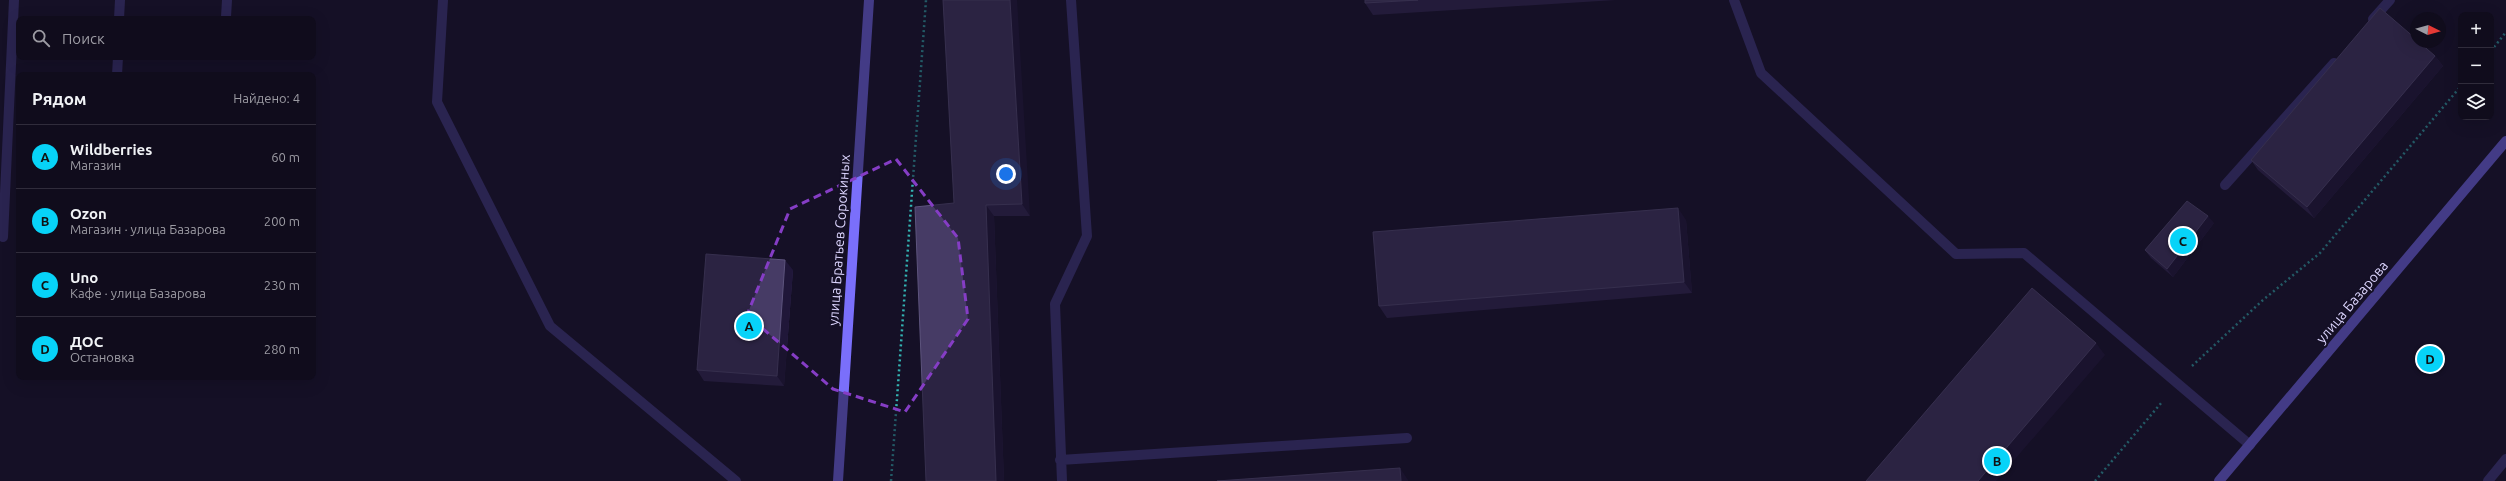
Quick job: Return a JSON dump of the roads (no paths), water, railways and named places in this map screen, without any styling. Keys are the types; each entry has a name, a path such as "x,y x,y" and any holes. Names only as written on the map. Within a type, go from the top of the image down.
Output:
{"street":[{"name":"улица Братьев Сорокиных","path":"838,481 869,0"},
{"name":"улица Базарова","path":"2219,481 2506,141"}],"lane":[{"path":"3,236 14,0"},
{"path":"119,16 120,0"},
{"path":"226,16 227,0"},
{"path":"442,0 438,102 550,326 736,481"},
{"path":"1062,481 1055,304 1087,236 1071,0"},
{"path":"1734,0 1760,73 1956,254 2024,253 2250,445"},
{"path":"2364,29 2390,0"},
{"path":"2225,186 2344,52"},
{"path":"117,72 118,60"},
{"path":"1060,460 1407,438"},
{"path":"2488,481 2506,459"}],"place":[{"name":"Uno","path":"2183,241"},
{"name":"Wildberries","path":"749,326"},
{"name":"ДОС","path":"2430,359"},
{"name":"Ozon","path":"1997,461"}]}
